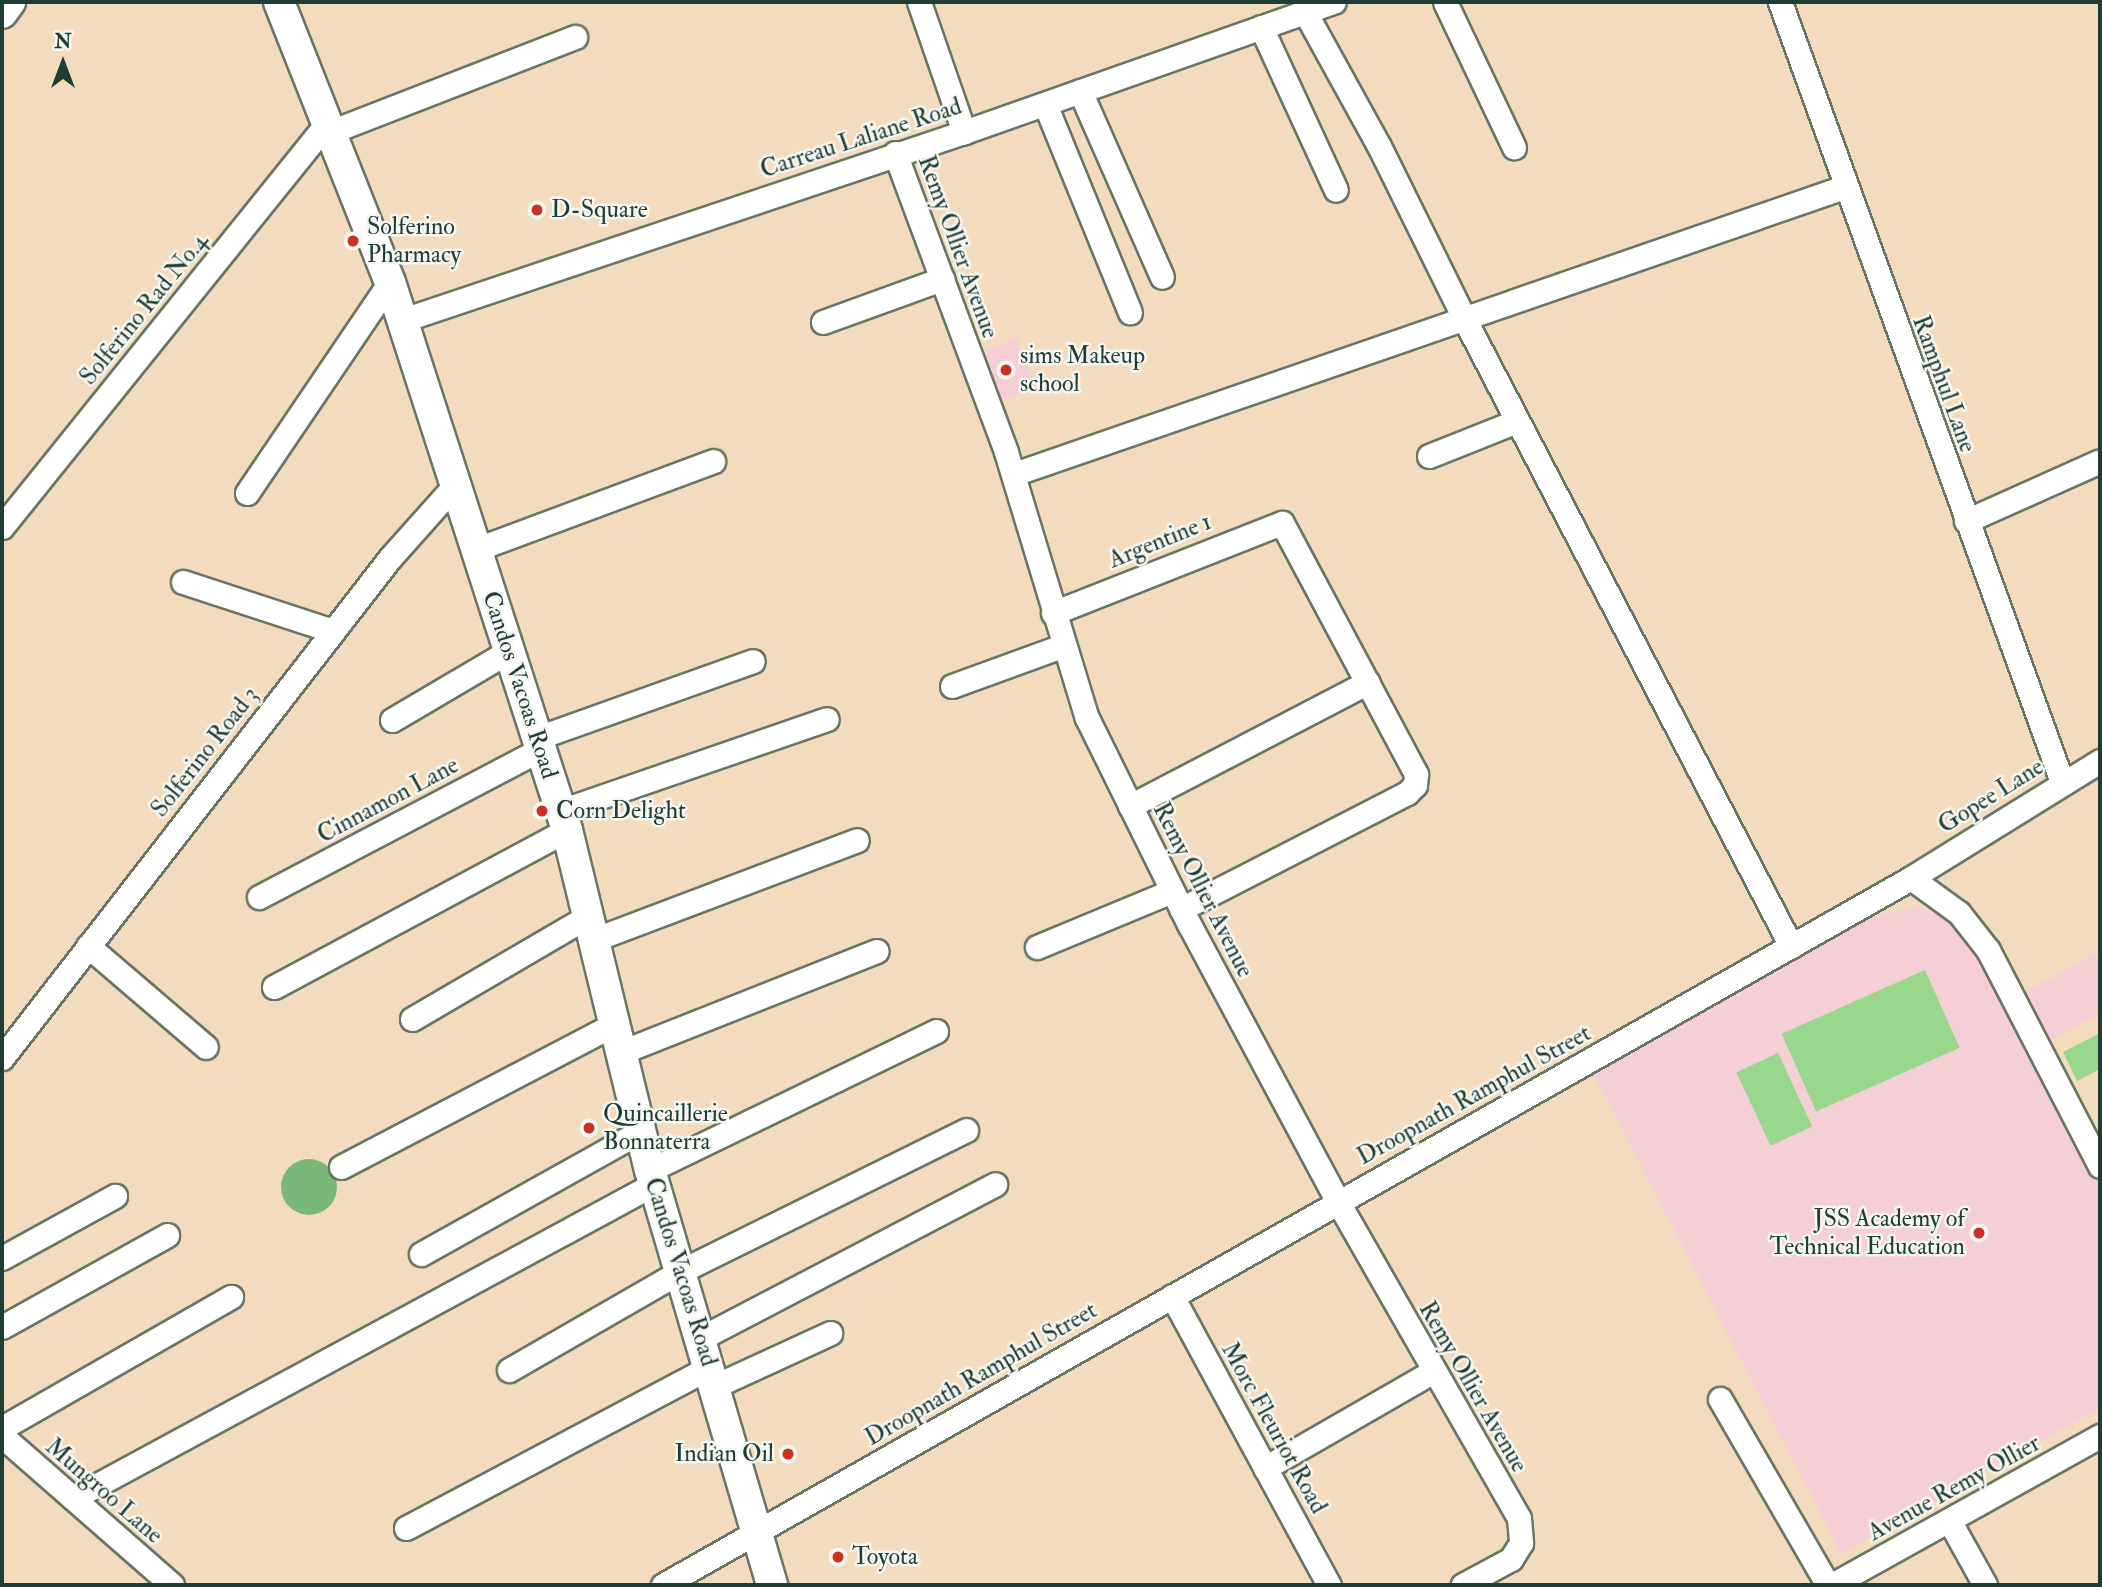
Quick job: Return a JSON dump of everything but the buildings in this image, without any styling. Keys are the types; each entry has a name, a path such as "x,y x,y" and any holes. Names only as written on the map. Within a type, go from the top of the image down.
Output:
{"main road":[{"path":"2,13 10,2"},
{"name":"Candos Vacoas Road","path":"279,2 390,282 564,820 615,1040 652,1177 759,1531 772,1585"}],"street":[{"path":"919,2 964,132"},
{"name":"Carreau Laliane Road","path":"403,320 964,132 1334,2"},
{"path":"1445,2 1514,147"},
{"name":"Ramphul Lane","path":"1780,2 1844,187 2062,782"},
{"path":"1305,12 1379,146 1517,421 1791,946"},
{"path":"1261,27 1336,190"},
{"path":"329,128 575,37"},
{"path":"1080,91 1162,277"},
{"path":"1045,104 1130,312"},
{"name":"Solferino Rad No.4","path":"2,527 329,128"},
{"name":"Remy Ollier Avenue","path":"895,153 1014,474 1062,646 1087,718 1177,900 1338,1202 1523,1531 1511,1559 1463,1585"},
{"path":"1014,474 1844,187"},
{"path":"823,322 942,279"},
{"path":"247,493 390,282"},
{"path":"1429,456 1517,421"},
{"path":"477,549 713,461"},
{"path":"1966,521 2098,462"},
{"name":"Solferino Road 3","path":"2,1058 333,631 456,484"},
{"name":"Argentine 1","path":"1053,613 1276,523 1287,526 1368,682"},
{"path":"183,582 333,631"},
{"path":"951,686 1062,646"},
{"path":"392,720 509,651"},
{"name":"Cinnamon Lane","path":"259,897 539,743 752,661"},
{"path":"1037,947 1177,900 1415,785 1416,775 1368,682 1130,806"},
{"path":"274,987 564,820 827,719"},
{"name":"Gopee Lane","path":"1911,878 2062,782 2100,761"},
{"path":"412,1019 590,928 857,840"},
{"path":"1911,878 1959,913 1988,950 2098,1157"},
{"name":"Droopnath Ramphul Street","path":"663,1585 1911,878"},
{"path":"88,946 206,1047"},
{"path":"341,1167 615,1040 877,951"},
{"path":"73,1498 652,1177 936,1031"},
{"path":"509,1370 681,1270 966,1130"},
{"path":"421,1254 641,1131"},
{"path":"701,1338 995,1184"},
{"path":"2,1258 115,1196"},
{"path":"2,1327 167,1235"},
{"name":"Morc Fleuriot Road","path":"1172,1296 1329,1585"},
{"path":"2,1428 230,1297"},
{"path":"406,1528 713,1376 830,1333"},
{"path":"1265,1468 1432,1372"},
{"path":"1720,1399 1830,1585"},
{"name":"Mungroo Lane","path":"2,1436 172,1585"},
{"name":"Avenue Remy Ollier","path":"1830,1585 1951,1522 2100,1436"},
{"path":"1951,1522 1985,1585"}],"shaded area":[{"name":"sims Makeup school","path":"1017,338 1036,386 996,403 976,354"},
{"path":"1919,906 1960,926 1980,943 2100,1165 2100,1408 1841,1554 1591,1069 1870,918"},
{"path":"2096,954 2100,962 2100,1014 2045,1043 2019,995"}],"green space":[{"path":"1925,970 1960,1048 1816,1112 1782,1034"},
{"path":"2100,1033 2100,1069 2077,1081 2063,1052"},
{"path":"1778,1053 1812,1126 1771,1146 1736,1072"},
{"path":"309,1159 320,1161 329,1167 335,1176 335,1198 329,1207 320,1213 309,1215 298,1213 289,1207 283,1198 281,1187 283,1176 289,1167 298,1161"}],"place":[{"name":"D-Square","path":"537,210"},
{"name":"Solferino Pharmacy","path":"353,241"},
{"name":"sims Makeup school","path":"1006,370"},
{"name":"Corn Delight","path":"542,811"},
{"name":"Quincaillerie Bonnaterra","path":"589,1128"},
{"name":"JSS Academy of Technical Education","path":"1979,1233"},
{"name":"Indian Oil","path":"788,1454"},
{"name":"Toyota","path":"838,1557"}]}
